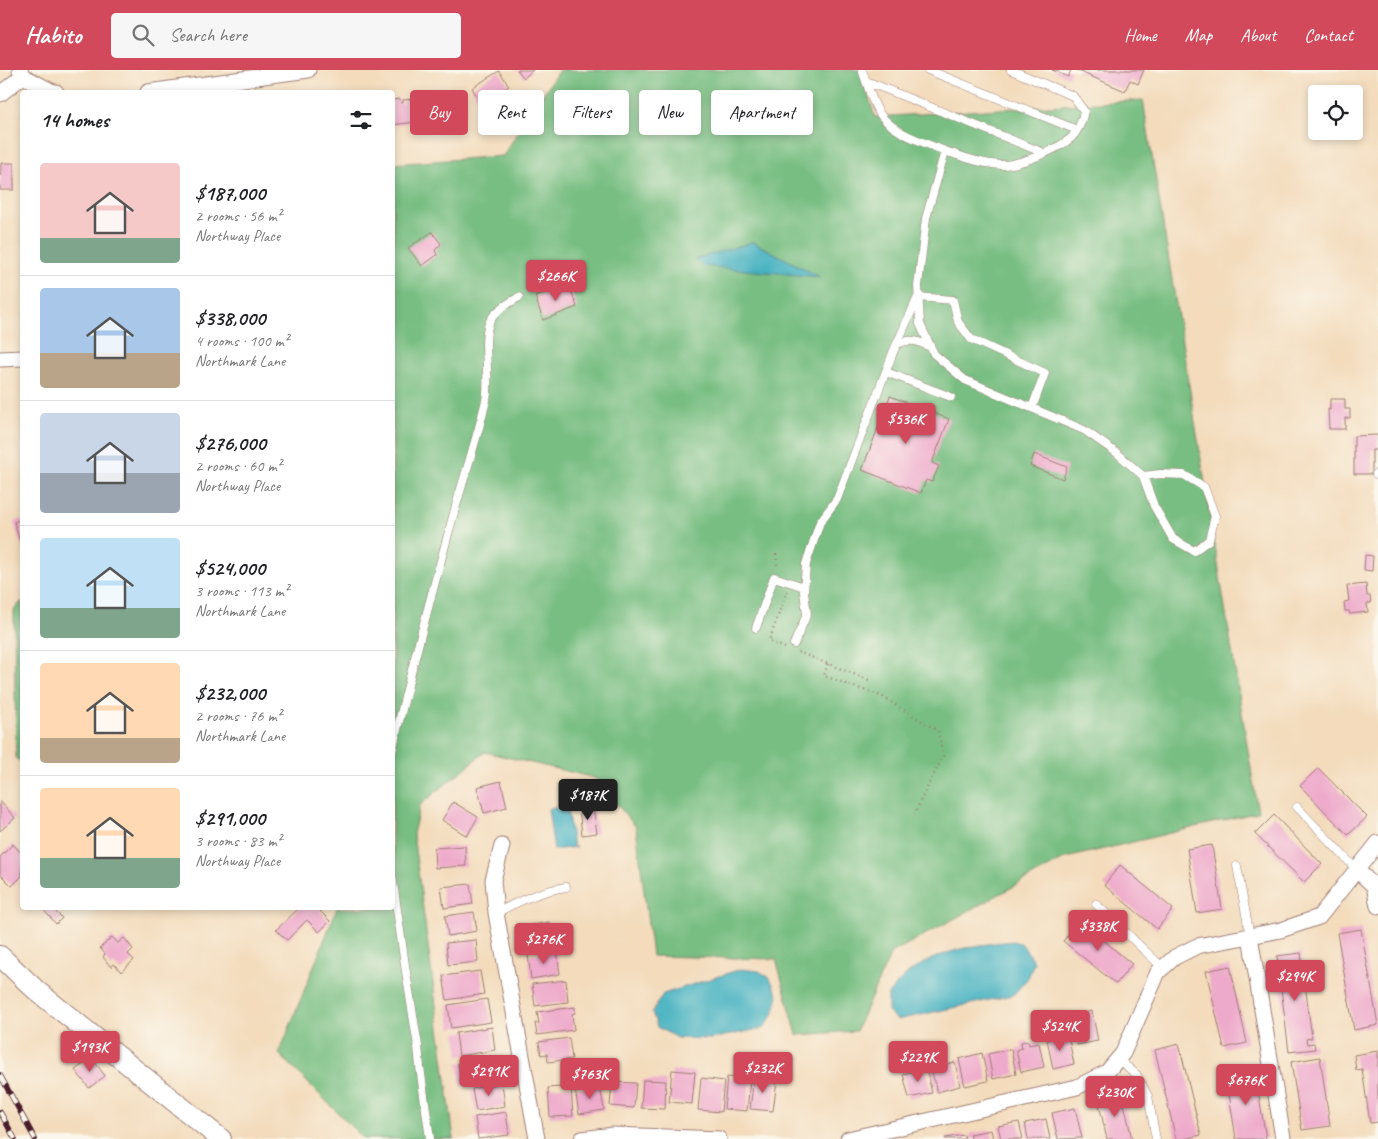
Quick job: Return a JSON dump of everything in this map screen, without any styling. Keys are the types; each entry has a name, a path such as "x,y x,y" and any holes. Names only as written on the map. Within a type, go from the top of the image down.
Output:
{"street":[{"path":"163,90 308,70"},
{"path":"0,94 22,73 52,90"},
{"path":"0,358 20,358"},
{"path":"848,1139 1077,1087 1107,1072 1123,1053 1158,972 1175,957 1198,946 1281,930 1319,917 1378,843"},
{"path":"502,846 493,880 496,913 537,1139"},
{"path":"1357,870 1374,886 1378,906"},
{"path":"1250,936 1283,1138"},
{"path":"0,956 37,991 221,1139"},
{"path":"582,1139 613,1135 719,1139"}],"lane":[{"path":"862,70 878,111 891,125 915,139 945,152 972,160 1004,165 1039,156 1071,138 1082,124 1084,111 1073,96 1012,70"},
{"path":"928,70 1077,130"},
{"path":"866,81 1044,153"},
{"path":"945,152 926,218 918,286 920,324 934,354 965,380 1084,430 1117,453 1143,476 1154,506 1173,539 1194,551 1209,540 1214,516 1204,487 1184,476 1160,474 1143,476"},
{"path":"395,739 452,518 480,427 487,396 487,332 494,315 505,305 519,297"},
{"path":"794,644 807,614 804,588 806,564 820,522 837,499 897,344 918,297"},
{"path":"918,297 954,300 958,322 971,339 1045,373 1032,408"},
{"path":"897,344 908,339 918,341 931,348"},
{"path":"886,372 951,397"},
{"path":"756,628 774,577 804,588"},
{"path":"1297,807 1357,870"},
{"path":"1237,866 1250,936"},
{"path":"496,913 549,889 566,887"},
{"path":"395,896 430,1139"},
{"path":"1096,904 1163,968"},
{"path":"1118,1059 1137,1075 1148,1096 1156,1139"}],"path":[{"path":"828,664 824,676 880,696 938,731 943,756 914,814"}],"green space":[{"path":"559,70 860,70 875,117 1143,100 1258,812 1066,858 891,953 856,1031 797,1035 776,959 652,956 636,827 595,778 485,752 420,805 413,834 454,1139 364,1139 279,1054 336,910 395,910 395,164 503,156 517,135 544,135 544,93"},
{"path":"20,603 20,760 16,759 14,610"}],"water":[{"path":"753,242 820,277 702,266 695,259"},
{"path":"570,805 570,808 567,809 573,846 576,847 554,850 548,809"},
{"path":"1013,941 1022,944 1034,962 1028,978 1013,995 897,1020 888,1012 888,994 907,974 922,964 959,949"},
{"path":"741,969 759,971 770,978 778,995 774,1013 764,1028 710,1039 677,1038 657,1027 652,1012 663,994"}],"building":[{"path":"517,70 533,70 524,78"},
{"path":"1052,70 1071,70 1068,77"},
{"path":"1076,70 1144,70 1138,84 1130,80 1125,91"},
{"path":"499,71 509,86 503,90 478,90 478,98 472,88"},
{"path":"400,99 401,103 403,103 403,100 410,99 410,123 395,125 395,100"},
{"path":"1,163 14,163 14,190 0,190"},
{"path":"432,232 441,244 435,250 437,255 422,266 408,248"},
{"path":"569,284 577,307 543,320 535,296"},
{"path":"890,396 949,419 932,463 939,466 932,482 926,480 921,493 862,470"},
{"path":"1330,399 1345,399 1345,409 1350,409 1350,418 1345,418 1345,429 1329,429 1328,409 1330,410"},
{"path":"1378,435 1378,450 1372,450 1372,474 1354,474 1354,436"},
{"path":"1034,454 1067,467 1063,479 1030,466"},
{"path":"20,520 20,542 14,522"},
{"path":"1365,555 1373,556 1372,571 1364,570"},
{"path":"1366,584 1367,596 1370,596 1371,603 1367,603 1368,612 1350,614 1349,611 1345,611 1344,602 1349,601 1347,586"},
{"path":"1318,768 1367,817 1348,835 1300,786"},
{"path":"501,781 507,807 484,813 477,787"},
{"path":"0,801 15,818 0,831"},
{"path":"453,802 478,817 467,836 442,820"},
{"path":"593,806 597,833 582,835 579,808"},
{"path":"1274,815 1322,864 1304,882 1255,834"},
{"path":"13,844 20,852 20,878 12,886 0,874 0,857"},
{"path":"1212,845 1222,909 1197,913 1187,849"},
{"path":"465,846 466,866 435,868 434,848"},
{"path":"1120,865 1173,909 1157,929 1104,885"},
{"path":"470,884 473,904 444,908 441,887"},
{"path":"44,910 54,910 62,918 56,924"},
{"path":"297,910 321,910 330,921 319,932 307,920 287,940 276,930"},
{"path":"474,912 477,931 448,936 445,916"},
{"path":"1080,921 1132,964 1116,984 1063,941"},
{"path":"549,922 551,937 548,938 550,946 526,950 522,927"},
{"path":"1361,929 1378,1025 1354,1030 1337,933"},
{"path":"112,937 118,943 124,938 133,949 128,954 134,960 121,972 114,964 111,967 103,957 105,954 100,948"},
{"path":"476,940 478,962 448,965 446,943"},
{"path":"557,951 560,974 531,979 528,955"},
{"path":"1301,953 1312,1038 1306,1039 1307,1044 1314,1043 1315,1049 1289,1052 1277,956"},
{"path":"1230,966 1247,1043 1224,1048 1206,971"},
{"path":"480,971 484,994 447,1000 443,976"},
{"path":"566,980 568,1002 535,1006 532,984"},
{"path":"487,999 491,1022 451,1028 448,1005"},
{"path":"575,1007 575,1013 572,1014 574,1030 537,1035 535,1023 539,1023 537,1012"},
{"path":"1092,1011 1098,1041 1077,1045 1071,1016"},
{"path":"492,1027 495,1050 459,1056 456,1033"},
{"path":"1068,1035 1074,1064 1053,1069 1047,1039"},
{"path":"569,1038 572,1059 548,1062 547,1054 541,1055 539,1042"},
{"path":"1028,1041 1029,1045 1039,1043 1044,1067 1021,1072 1016,1050 1022,1048 1021,1042"},
{"path":"1179,1044 1201,1135 1183,1139 1176,1139 1155,1050"},
{"path":"1011,1049 1016,1074 993,1079 988,1054"},
{"path":"1378,1051 1378,1122 1370,1123 1362,1069 1356,1070 1354,1055"},
{"path":"982,1053 988,1081 965,1086 959,1059"},
{"path":"496,1056 500,1079 461,1085 458,1063"},
{"path":"1320,1057 1330,1126 1302,1130 1291,1062"},
{"path":"92,1058 105,1076 89,1088 75,1070"},
{"path":"955,1062 960,1086 937,1092 931,1068"},
{"path":"926,1068 932,1093 909,1098 903,1074"},
{"path":"672,1070 695,1072 692,1104 669,1102"},
{"path":"1255,1071 1266,1139 1236,1139 1226,1075"},
{"path":"727,1077 750,1080 747,1111 724,1109"},
{"path":"754,1077 777,1080 773,1111 750,1109"},
{"path":"701,1078 724,1081 721,1112 698,1110"},
{"path":"643,1080 666,1081 665,1109 641,1108"},
{"path":"612,1082 636,1083 634,1108 610,1106"},
{"path":"502,1083 505,1106 476,1111 472,1089"},
{"path":"600,1085 604,1110 579,1114 575,1089"},
{"path":"571,1086 573,1116 550,1117 548,1088"},
{"path":"1122,1095 1132,1139 1107,1139 1098,1100"},
{"path":"1075,1108 1082,1138 1058,1139 1052,1113"},
{"path":"506,1112 509,1135 478,1139 475,1117"},
{"path":"1046,1119 1050,1139 1028,1139 1025,1123"},
{"path":"1019,1122 1023,1139 1001,1139 998,1126"},
{"path":"991,1130 993,1139 971,1139 970,1134"},
{"path":"964,1135 965,1139 945,1139 945,1138"}],"railway":[{"path":"0,1075 35,1139"},
{"path":"0,1112 15,1139"}]}
